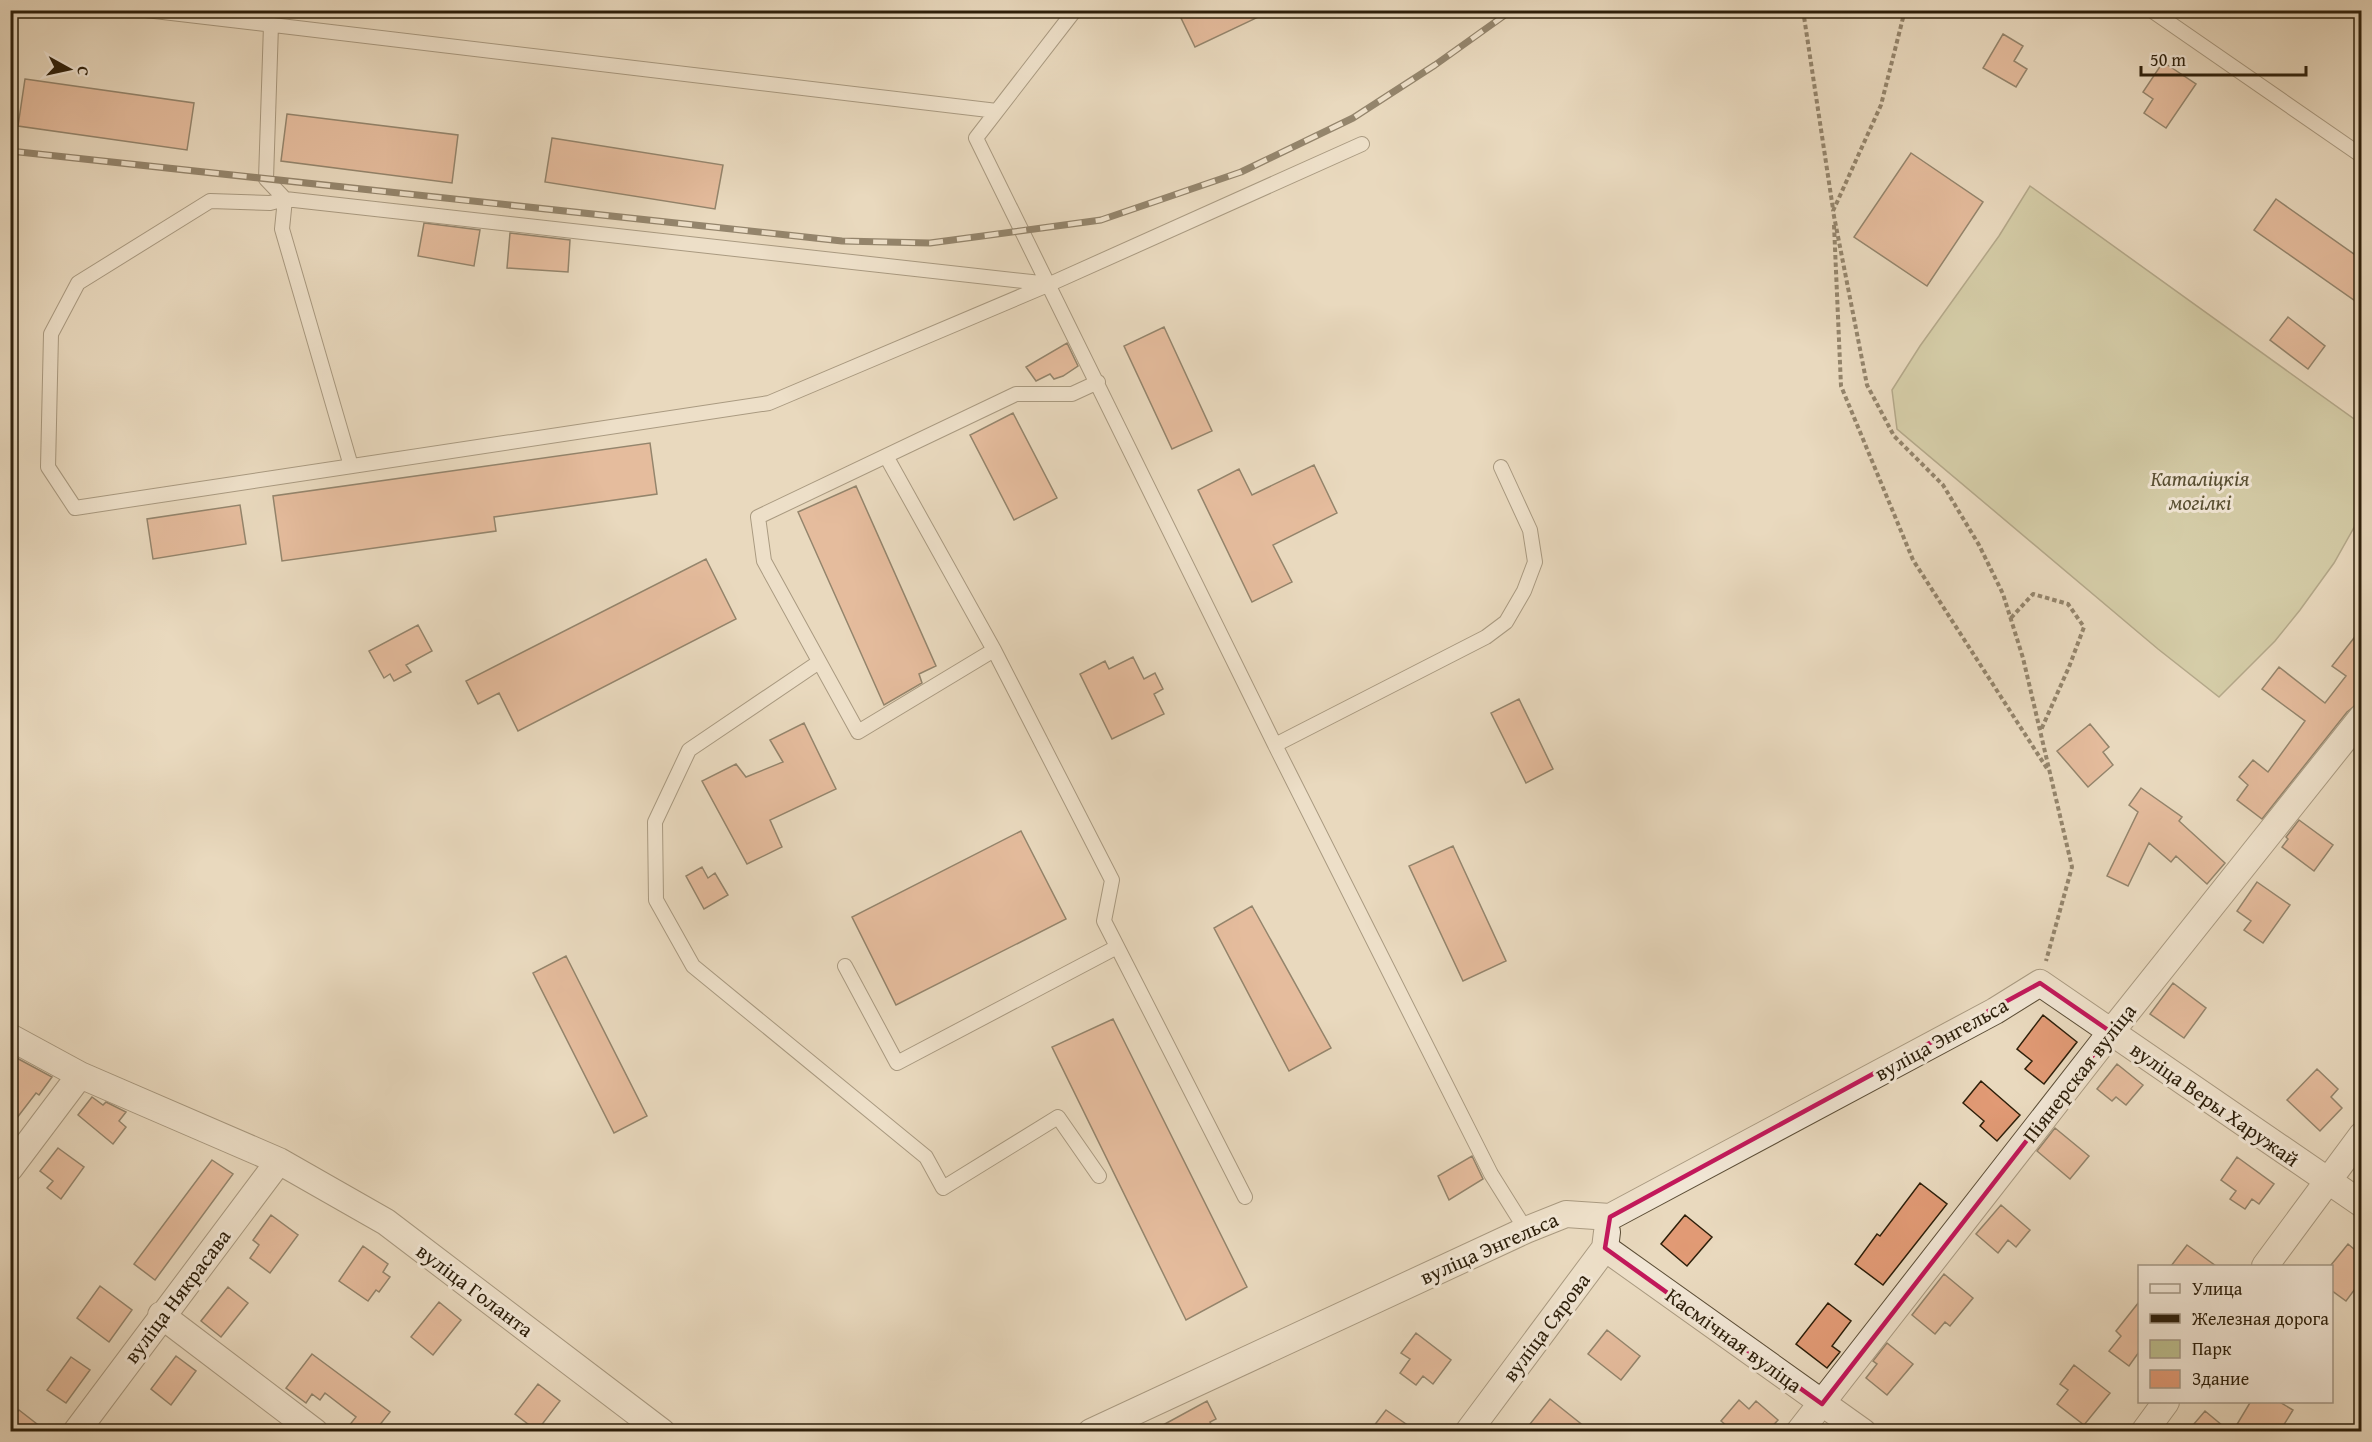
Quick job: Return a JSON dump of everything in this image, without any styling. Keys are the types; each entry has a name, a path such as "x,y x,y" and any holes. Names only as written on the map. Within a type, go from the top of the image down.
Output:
{"street":[{"name":"Піянерская вуліца","path":"1799,1431 2361,717"},
{"name":"вуліца Веры Харужай","path":"2040,983 2361,1204"},
{"name":"вуліца Энгельса","path":"1091,1431 1526,1230 1566,1214 1610,1217 1995,1011 2040,983"},
{"name":"вуліца Голанта","path":"10,1037 80,1075 279,1161 386,1222 662,1431"},
{"path":"10,1168 80,1075"},
{"path":"2266,1265 2361,1135"},
{"name":"вуліца Някрасава","path":"76,1431 279,1161"},
{"name":"вуліца Сярова","path":"1468,1431 1605,1248 1610,1217"},
{"name":"Касмічная вуліца","path":"1605,1248 1863,1431"},
{"path":"161,1315 315,1431"},
{"path":"2145,1431 2165,1403"}],"lane":[{"path":"146,10 997,111"},
{"path":"1075,10 976,138 1050,284 1275,745 1491,1174 1526,1230"},
{"path":"2151,10 2361,156"},
{"path":"271,25 266,179 285,199 282,230 351,466"},
{"path":"1050,284 285,199 270,203 210,201 78,283 51,334 48,467 75,508 769,403 1050,284 1362,144"},
{"path":"994,650 858,732 764,561 758,517 1016,394 1072,394 1098,382"},
{"path":"886,456 994,650 1112,880 1104,921 1245,1197"},
{"path":"1275,745 1486,637 1506,622 1524,591 1535,562 1530,530 1501,467"},
{"path":"819,662 689,750 655,822 656,900 693,966 926,1157 943,1188 1058,1117 1099,1176"},
{"path":"845,966 897,1063 1117,947"}],"path":[{"path":"1803,10 1833,211 1867,385 1894,436 1943,485 1979,545 2003,594 2023,658 2072,867 2040,983"},
{"path":"1905,10 1881,105 1833,211 1841,386 1913,560 2050,773"},
{"path":"2010,619 2033,594 2068,604 2084,627 2040,731"}],"highlighted area":[{"path":"2040,983 2111,1032 1822,1404 1605,1248 1610,1217"}],"green space":[{"name":"Каталіцкія могілкі","path":"2030,186 2361,424 2361,515 2334,563 2300,610 2275,641 2219,697 2158,649 1897,429 1892,390 1920,346 1999,236"}],"building":[{"path":"1196,10 1273,10 1195,47 1181,18"},
{"path":"2003,34 2023,46 2014,61 2027,69 2016,87 1983,68"},
{"path":"2163,62 2196,84 2166,128 2144,113 2153,99 2143,92"},
{"path":"25,79 194,103 187,150 18,126"},
{"path":"287,114 458,135 452,183 281,161"},
{"path":"552,138 723,165 715,209 545,182"},
{"path":"1911,153 1983,202 1927,286 1854,237"},
{"path":"2276,199 2361,259 2361,305 2254,230"},
{"path":"424,223 480,230 474,266 418,256"},
{"path":"510,233 570,240 568,272 507,268"},
{"path":"2288,317 2325,346 2308,369 2270,340"},
{"path":"1164,327 1212,431 1172,449 1124,346"},
{"path":"1067,343 1078,366 1063,376 1054,379 1050,374 1036,381 1026,367"},
{"path":"1013,413 1057,498 1014,520 970,435"},
{"path":"650,443 657,494 494,517 496,531 282,561 273,496"},
{"path":"1314,465 1337,513 1273,545 1292,582 1252,602 1198,490 1239,469 1252,495"},
{"path":"856,486 936,666 919,674 922,683 884,705 798,512"},
{"path":"240,505 246,544 153,559 147,519"},
{"path":"706,559 736,619 518,731 499,693 478,704 466,681"},
{"path":"418,625 432,651 406,665 411,672 394,681 390,674 384,678 369,651"},
{"path":"2361,629 2361,701 2347,712 2262,819 2237,800 2248,785 2239,777 2253,760 2268,772 2305,721 2262,689 2279,667 2325,703 2346,676 2332,666"},
{"path":"1133,657 1144,679 1155,673 1163,689 1154,694 1164,714 1112,739 1080,674 1105,661 1109,669"},
{"path":"1519,699 1553,769 1526,783 1491,713"},
{"path":"804,723 836,789 770,820 782,847 747,864 702,781 736,764 746,777 783,762 770,740"},
{"path":"2090,724 2109,747 2103,752 2113,765 2088,787 2057,751"},
{"path":"2141,788 2182,817 2179,821 2225,863 2207,884 2176,856 2171,862 2149,843 2128,886 2107,876 2138,812 2129,805"},
{"path":"2299,820 2333,845 2314,871 2282,847 2288,839 2286,837"},
{"path":"1021,831 1066,919 896,1005 852,917"},
{"path":"1453,846 1506,961 1463,981 1409,866"},
{"path":"702,867 708,878 715,873 728,895 704,909 686,876"},
{"path":"2257,882 2290,905 2263,943 2244,930 2251,921 2237,911"},
{"path":"1252,906 1331,1048 1289,1071 1214,928"},
{"path":"566,956 647,1116 614,1133 533,973"},
{"path":"2173,983 2206,1008 2184,1038 2150,1014"},
{"path":"2043,1015 2077,1042 2044,1084 2025,1069 2032,1061 2017,1049"},
{"path":"1113,1019 1247,1287 1186,1320 1052,1047"},
{"path":"13,1056 52,1077 39,1095 36,1093 10,1127 10,1060"},
{"path":"2117,1064 2143,1085 2126,1105 2116,1097 2112,1101 2097,1089"},
{"path":"2317,1069 2338,1089 2331,1097 2342,1108 2320,1131 2287,1100"},
{"path":"1981,1081 2020,1115 1997,1141 1980,1126 1984,1121 1963,1103"},
{"path":"92,1097 103,1105 106,1102 126,1112 119,1121 126,1127 113,1144 78,1115"},
{"path":"2055,1128 2089,1156 2070,1179 2037,1151"},
{"path":"58,1148 84,1167 61,1199 47,1188 53,1181 40,1171"},
{"path":"1472,1156 1483,1179 1449,1200 1438,1176"},
{"path":"2237,1157 2274,1184 2259,1204 2252,1199 2245,1209 2230,1199 2236,1191 2221,1180"},
{"path":"212,1160 233,1174 155,1280 134,1264"},
{"path":"1920,1183 1947,1204 1883,1285 1855,1264 1877,1234 1880,1236"},
{"path":"2001,1205 2030,1230 2016,1247 2008,1240 1998,1253 1976,1234"},
{"path":"271,1215 298,1235 270,1273 250,1258 259,1245 253,1240"},
{"path":"1685,1215 1712,1237 1687,1266 1661,1244"},
{"path":"2348,1244 2361,1255 2361,1281 2346,1301 2333,1291 2333,1265 2331,1265"},
{"path":"2187,1245 2215,1265 2172,1265"},
{"path":"363,1246 388,1264 383,1272 390,1277 379,1292 376,1290 368,1301 339,1281"},
{"path":"1944,1274 1973,1298 1950,1326 1945,1322 1935,1334 1912,1315"},
{"path":"100,1286 132,1310 109,1342 77,1318"},
{"path":"228,1287 248,1303 221,1337 201,1321"},
{"path":"439,1302 461,1320 433,1355 411,1337"},
{"path":"1828,1303 1851,1321 1832,1346 1840,1352 1827,1368 1796,1344"},
{"path":"2138,1303 2138,1353 2129,1366 2109,1351 2121,1336 2116,1331"},
{"path":"1607,1330 1640,1356 1621,1380 1588,1354"},
{"path":"1416,1333 1451,1360 1433,1384 1423,1376 1416,1385 1400,1373 1410,1359 1401,1353"},
{"path":"1887,1343 1913,1364 1887,1395 1866,1378 1877,1364 1873,1361"},
{"path":"312,1354 390,1412 375,1431 345,1431 356,1417 325,1393 320,1400 312,1394 306,1403 286,1388"},
{"path":"176,1356 196,1371 171,1405 151,1389"},
{"path":"71,1357 90,1370 66,1403 47,1390"},
{"path":"2074,1365 2110,1393 2084,1425 2057,1404 2068,1390 2060,1384"},
{"path":"538,1384 560,1401 537,1431 515,1414"},
{"path":"1550,1399 1590,1431 1539,1431 1530,1424"},
{"path":"1739,1400 1749,1409 1756,1401 1778,1420 1768,1431 1733,1431 1721,1421"},
{"path":"1207,1401 1216,1419 1210,1422 1215,1431 1152,1431"},
{"path":"2250,1403 2281,1403 2293,1410 2280,1431 2233,1431"},
{"path":"19,1410 46,1431 10,1431 10,1421"},
{"path":"1386,1410 1416,1431 1370,1431"},
{"path":"2205,1411 2229,1431 2188,1431"}],"railway":[{"path":"10,151 842,241 930,243 1101,220 1241,172 1353,118 1435,65 1512,10"}]}
